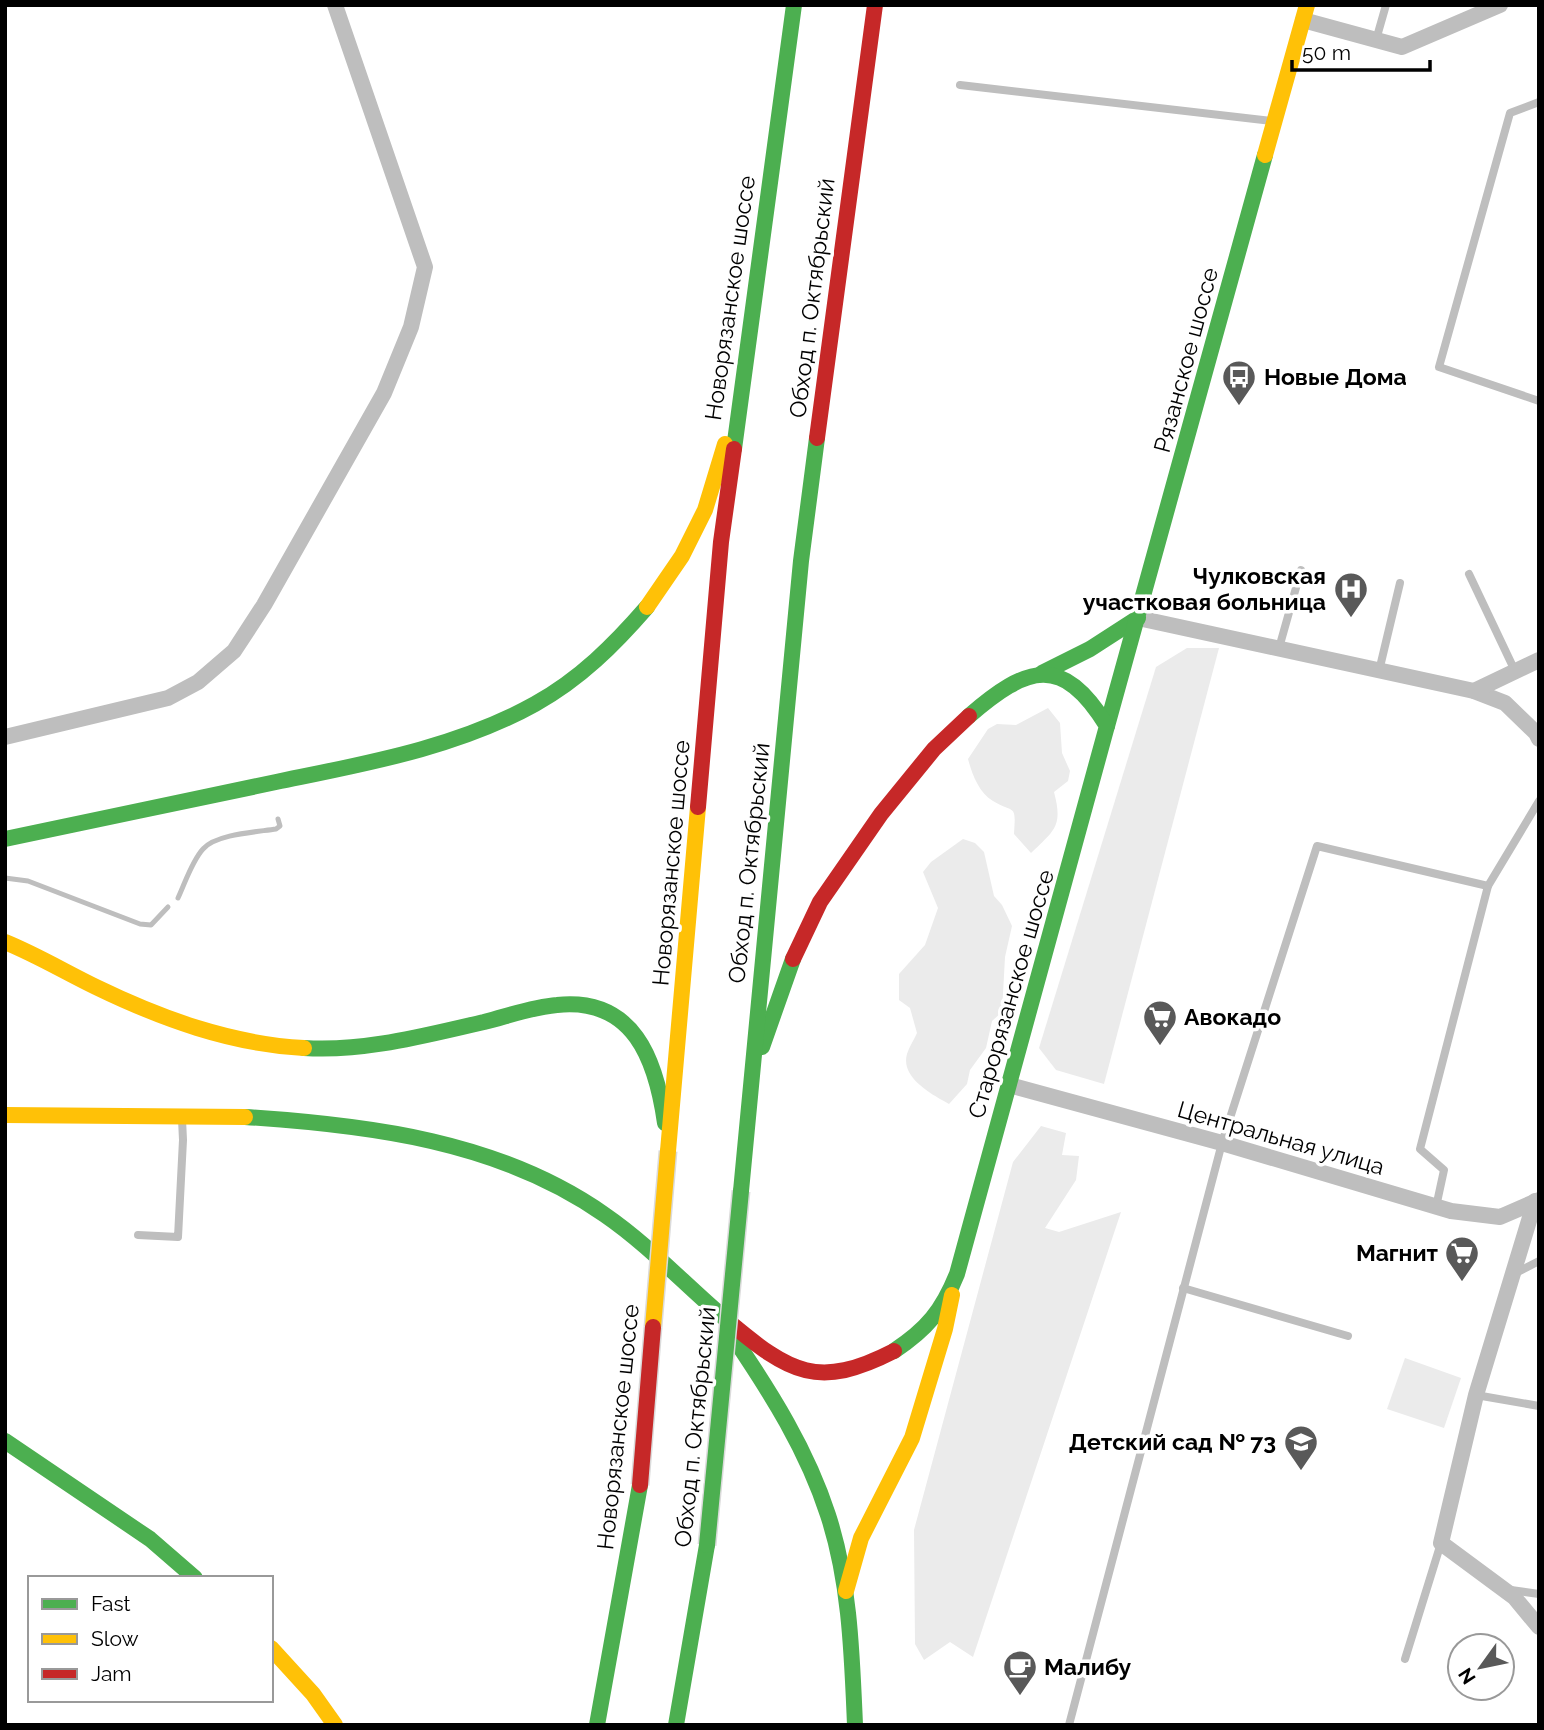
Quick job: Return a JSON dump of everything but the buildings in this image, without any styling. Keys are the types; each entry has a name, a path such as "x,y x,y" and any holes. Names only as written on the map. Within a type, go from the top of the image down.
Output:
{"main road":[{"name":"Новорязанское шоссе","path":"597,1725 640,1485 721,542 794,5"},
{"name":"Обход п. Октябрьский","path":"676,1725 707,1545 801,561 875,5"},
{"name":"Рязанское шоссе","path":"1107,726 1305,12"},
{"path":"5,839 386,759 483,729 535,704 578,676 615,644 653,599 682,556 705,510 739,399"},
{"path":"751,1079 782,987 816,907 887,804 925,757 974,710 1010,686 1090,649 1138,618"},
{"path":"1042,673 1072,683 1084,692 1107,726"},
{"name":"Старорязанское шоссе","path":"957,1274 1107,726"},
{"path":"5,942 32,952 151,1012 215,1035 260,1045 315,1049 351,1046 401,1040 544,1008 570,1004 593,1006 617,1015 637,1034 652,1060 663,1105 668,1152"},
{"path":"7,1114 286,1118 373,1128 437,1141 492,1158 546,1181 600,1211 652,1251 757,1346 794,1368 824,1373 857,1367 906,1344 937,1315 957,1274"},
{"path":"845,1594 861,1538 912,1438 945,1329 957,1274"},
{"path":"701,1298 731,1334 758,1373 806,1458 820,1494 836,1543 845,1594 855,1725"},
{"path":"5,1441 150,1539 193,1576"},
{"path":"273,1650 313,1694 335,1725"}],"street":[{"path":"5,737 168,698 198,682 234,651 264,605 384,393 411,327 425,267 335,5"},
{"path":"779,5 783,82"},
{"path":"1305,12 1376,40 1402,47 1500,5"},
{"path":"1138,618 1474,691 1505,703 1539,739"},
{"path":"1474,691 1539,660"},
{"name":"Центральная улица","path":"1009,1085 1222,1143 1451,1211 1500,1217 1537,1201"},
{"path":"1537,1201 1476,1395 1441,1543 1514,1597 1539,1627"}],"lane":[{"path":"1376,40 1386,5"},
{"path":"960,85 1275,121"},
{"path":"1539,102 1510,113 1439,367 1539,401"},
{"path":"1278,649 1301,570"},
{"path":"1469,574 1515,671"},
{"path":"1378,671 1400,583"},
{"path":"1436,1207 1444,1170 1420,1149 1488,886 1539,801"},
{"path":"1069,1725 1222,1143 1317,846 1488,886"},
{"path":"138,1235 178,1237 182,1116"},
{"path":"1512,1276 1539,1261"},
{"path":"1184,1289 1348,1336"},
{"path":"1476,1395 1539,1406"},
{"path":"1405,1659 1441,1543"},
{"path":"1503,1589 1539,1594"}],"shaded area":[{"path":"1187,648 1219,648 1104,1084 1056,1070 1039,1048 1156,667"},
{"path":"1048,708 1060,723 1062,753 1070,771 1068,781 1054,792 1058,813 1055,827 1031,853 1014,834 1014,813 984,793 974,777 968,759 988,729 997,724 1016,725"},
{"path":"963,839 975,843 984,852 994,896 1002,905 1012,926 1005,957 1002,1012 992,1021 986,1048 970,1070 967,1084 949,1104 919,1085 908,1071 907,1054 917,1033 910,1008 899,1000 899,974 925,945 938,908 923,872 931,862"},
{"path":"1041,1126 1066,1133 1062,1155 1079,1156 1076,1180 1045,1228 1059,1232 1121,1212 973,1657 950,1642 924,1660 915,1644 914,1530 1013,1162"},
{"path":"1405,1358 1461,1378 1444,1428 1387,1409"}],"waterway":[{"path":"178,898 195,860 209,844 237,834 276,829 280,826 278,819"},
{"path":"5,878 28,881 140,924 151,925 168,907"}],"traffic: fast":[{"path":"734,449 794,5"},
{"path":"1107,726 1265,155"},
{"path":"741,1191 801,561 817,438"},
{"path":"5,839 375,761 473,732 535,704 567,684 609,648 647,607"},
{"path":"1042,673 1090,649 1138,618"},
{"path":"894,1351 916,1335 932,1318 957,1274 1107,726 1091,703 1075,687 1059,678 1043,675 1026,678 1009,686 969,716"},
{"path":"762,1047 793,959"},
{"path":"304,1048 372,1045 440,1032 538,1008 583,1005 605,1011 623,1022 636,1037 655,1077 665,1123"},
{"path":"245,1117 386,1132 432,1141 522,1170 564,1190 622,1227 729,1322"},
{"path":"707,1545 741,1191"},
{"path":"733,1337 799,1445 828,1515 845,1592 855,1725"},
{"path":"5,1441 150,1539 193,1576"},
{"path":"597,1725 640,1485"},
{"path":"676,1725 707,1545"}],"traffic: slow":[{"path":"1265,155 1307,5"},
{"path":"647,607 682,556 705,510 725,444"},
{"path":"668,1151 698,807"},
{"path":"5,942 121,999 197,1028 250,1041 304,1048"},
{"path":"5,1115 245,1117"},
{"path":"653,1327 668,1151"},
{"path":"846,1591 861,1538 912,1438 945,1329 952,1295"},
{"path":"273,1650 313,1694 335,1725"}],"traffic: jam":[{"path":"817,438 875,5"},
{"path":"698,807 721,542 734,449"},
{"path":"793,959 820,902 881,814 934,749 969,716"},
{"path":"729,1322 770,1354 806,1370 845,1370 894,1351"},
{"path":"640,1485 653,1327"}],"place":[{"name":"Новые Дома","path":"1239,407"},
{"name":"Чулковская участковая больница","path":"1351,619"},
{"name":"Авокадо","path":"1160,1047"},
{"name":"Магнит","path":"1462,1283"},
{"name":"Детский сад № 73","path":"1301,1472"},
{"name":"Малибу","path":"1020,1697"}]}
